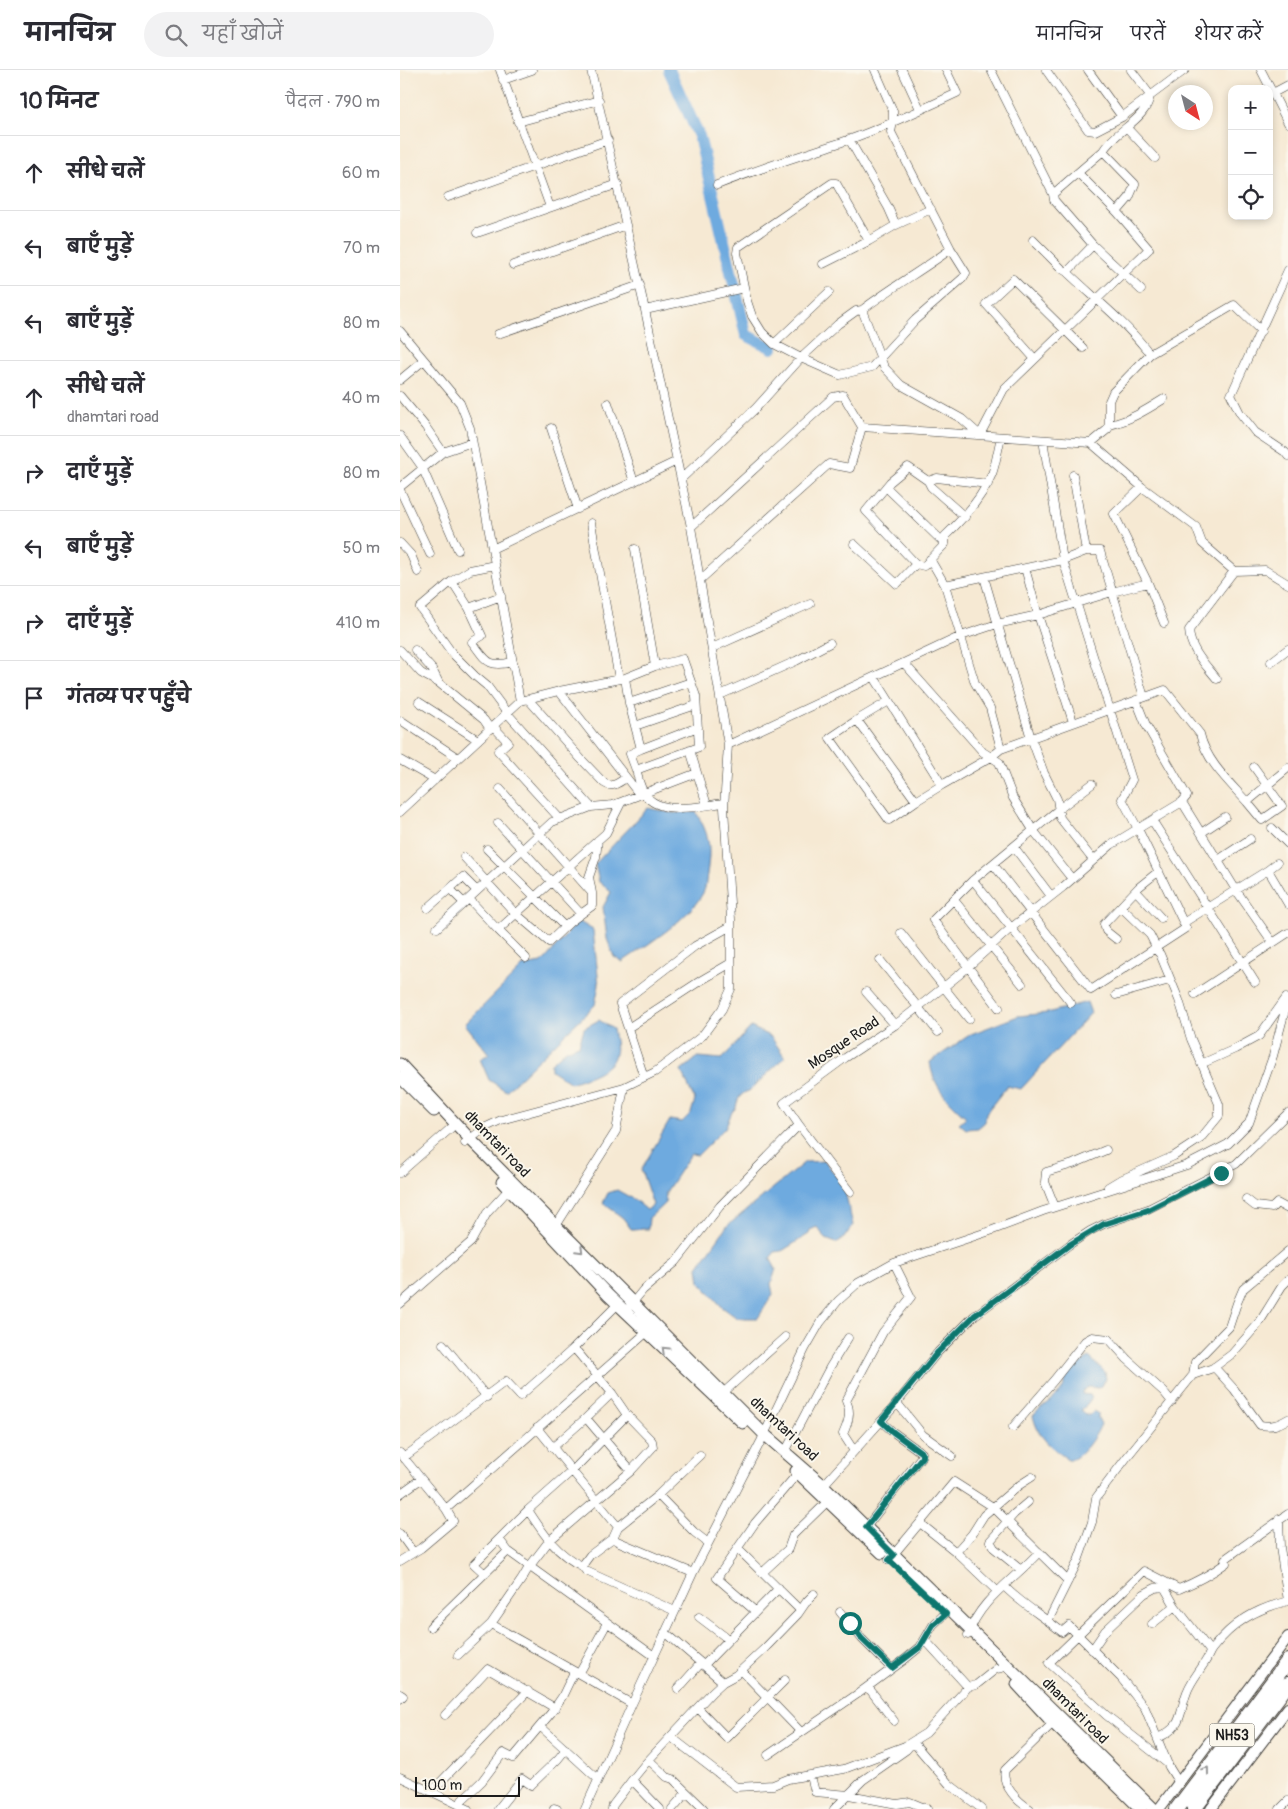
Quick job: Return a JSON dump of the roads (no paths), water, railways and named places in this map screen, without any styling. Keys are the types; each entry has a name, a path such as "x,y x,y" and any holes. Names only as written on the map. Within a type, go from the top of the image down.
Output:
{"highway":[{"name":"NH53","path":"1177,1809 1288,1661"},
{"name":"NH53","path":"1194,1809 1288,1684"}],"main road":[{"name":"dhamtari road","path":"400,1064 468,1141 553,1230"},
{"path":"400,1077 450,1128 468,1141 509,1189 553,1230 647,1332 763,1437 798,1473 821,1489 828,1501 864,1530 969,1632 1053,1723 1141,1809"},
{"name":"dhamtari road","path":"625,1306 723,1393 763,1437 785,1452 864,1530"},
{"name":"dhamtari road","path":"969,1632 1154,1809"}],"street":[{"path":"500,70 550,207"},
{"path":"503,80 532,70"},
{"path":"468,1141 486,1127 501,1120 624,1087 655,1072 702,1036 722,1009 731,990 731,926 724,803 728,745 681,479 618,184 591,70"},
{"path":"869,241 836,182 738,247 737,253 744,288 752,316 762,332 774,344 840,375 872,367 915,320 963,278 966,273 930,210 891,132 893,111 875,70"},
{"path":"902,70 920,109"},
{"path":"717,185 757,169 849,140 957,93 946,70"},
{"path":"991,70 1053,194 1054,200 1093,245 1141,290"},
{"path":"1046,70 1088,130 1094,131 1122,116 1185,70"},
{"path":"1088,70 1122,116"},
{"path":"1053,194 1103,151 1149,105 1150,95 1132,70"},
{"path":"1261,70 1269,85"},
{"path":"1288,85 1273,93 1288,124"},
{"path":"518,122 599,100"},
{"path":"1127,128 1155,158"},
{"path":"448,197 608,140"},
{"path":"849,140 888,207 896,225"},
{"path":"1103,151 1135,184 1129,198 1117,212"},
{"path":"980,435 1004,389 1149,249 1117,212 1078,173"},
{"path":"477,233 618,184"},
{"path":"823,264 896,225 930,210"},
{"path":"512,265 626,225"},
{"path":"1033,240 1062,269 1105,306 1146,350"},
{"path":"1067,272 1093,245"},
{"path":"681,479 756,408 801,358 838,324 856,311 862,310 898,283 951,249"},
{"path":"1288,270 1232,395 1240,413 1255,432 1288,456"},
{"path":"1034,358 986,304 1013,279 1083,348"},
{"path":"498,334 640,285"},
{"path":"645,310 744,288"},
{"path":"774,344 829,292"},
{"path":"1090,443 1108,428 1108,401 1113,392 1150,354 1234,305 1261,331"},
{"path":"862,310 884,367 901,385 962,419 980,435"},
{"path":"400,331 460,403 470,428 513,662 524,700 604,783 612,786 626,778"},
{"path":"400,380 424,360"},
{"path":"690,527 833,398 843,395 862,427 850,468 829,464 700,580"},
{"path":"400,396 425,426 443,452"},
{"path":"1109,425 1149,408 1164,399"},
{"path":"608,402 634,482"},
{"path":"862,427 1090,443 1142,488 1196,528 1202,543 1234,571 1266,570 1288,584"},
{"path":"551,428 578,508"},
{"path":"400,436 422,467 458,550"},
{"path":"965,517 931,487 928,481 908,467 890,482 887,488 866,511 916,564 924,566 945,544 945,536 965,517 988,484 993,472 1001,437"},
{"path":"993,864 1091,990 1186,928 1122,799 1132,780 1063,560 1043,440"},
{"path":"430,554 400,488 422,467 443,452 472,442"},
{"path":"492,550 677,461"},
{"path":"1073,475 1086,551"},
{"path":"928,481 937,478 988,484"},
{"path":"887,488 945,544"},
{"path":"1142,488 1114,514 1148,583 1164,623"},
{"path":"592,523 622,679 642,749"},
{"path":"400,543 411,555 418,572"},
{"path":"854,544 897,584 916,564"},
{"path":"635,549 655,666"},
{"path":"945,586 1063,560 1086,551 1100,551 1146,725 1186,796 1182,802 1236,890 1273,943"},
{"path":"930,559 945,586 975,683 990,708 1001,749"},
{"path":"495,565 470,570 452,581 420,608 452,653 487,686 507,713 591,807"},
{"path":"1025,568 1038,615 1073,722"},
{"path":"1217,679 1194,650 1189,638 1189,630 1234,571"},
{"path":"984,577 1031,738 1044,773 1057,799 1060,818 1093,860"},
{"path":"452,581 469,608 482,636 472,642 478,650 488,663 513,662"},
{"path":"728,745 961,636 997,624 1038,615 1148,583"},
{"path":"469,608 501,596"},
{"path":"712,648 810,604"},
{"path":"720,695 796,661 830,643"},
{"path":"415,650 432,669 439,683"},
{"path":"1272,662 1288,650"},
{"path":"400,651 421,673 439,683 508,742 498,751 560,819"},
{"path":"400,812 491,727 524,700 622,679 655,666 682,659 696,696 699,746 636,770"},
{"path":"904,663 983,752 999,762 1013,798 1034,830 1072,879"},
{"path":"874,677 942,785"},
{"path":"629,703 691,682"},
{"path":"889,701 830,738 890,820 916,800 991,757 1001,749 1165,690 1200,734 1202,742 1221,775 1262,820 1282,806 1254,767"},
{"path":"559,691 626,778 651,801 667,808 724,803"},
{"path":"419,702 478,740"},
{"path":"635,726 696,705"},
{"path":"857,720 916,800"},
{"path":"402,721 458,758"},
{"path":"642,794 630,754 698,727"},
{"path":"690,750 707,805"},
{"path":"400,760 435,780"},
{"path":"1247,802 1288,768"},
{"path":"437,928 552,822 591,807 614,805 697,773"},
{"path":"999,1008 933,920 973,880 1092,784"},
{"path":"500,788 592,893"},
{"path":"498,930 606,833 621,802"},
{"name":"Mosque Road","path":"798,1126 784,1103 918,1007 1111,845 1182,802"},
{"path":"1201,833 1225,817"},
{"path":"1152,820 1255,982"},
{"path":"498,824 582,914"},
{"path":"1272,828 1288,844"},
{"path":"1218,860 1250,839"},
{"path":"464,857 516,913 548,942 592,906 589,878 596,857 598,840"},
{"path":"1014,847 1051,896"},
{"path":"487,849 564,927"},
{"path":"1183,923 1277,863"},
{"path":"1268,870 1288,904"},
{"path":"1116,939 1106,931 1104,924 1136,891 1159,871"},
{"path":"428,908 464,877 477,891"},
{"path":"973,880 1071,1003"},
{"path":"450,889 498,930 526,958"},
{"path":"1136,891 1161,918"},
{"path":"954,900 1022,984"},
{"path":"1098,1194 1118,1181 1174,1156 1200,1139 1218,1116 1219,1104 1191,1039 1179,1000 1160,954 1155,948 1150,935 1121,907"},
{"path":"644,1077 620,1004 695,946 731,926"},
{"path":"901,933 969,1019"},
{"path":"1195,994 1288,933"},
{"path":"880,960 938,1032"},
{"path":"628,1028 700,980 731,963"},
{"path":"1116,995 1170,980"},
{"path":"866,992 895,1025"},
{"path":"1201,1064 1259,1036 1288,995"},
{"path":"585,1809 693,1573 763,1437 805,1349 820,1323 838,1300 858,1283 894,1263 1055,1207 1187,1165 1228,1144 1248,1123 1273,1056 1288,999"},
{"path":"553,1230 616,1131 624,1087"},
{"path":"821,1489 897,1403 938,1352 974,1316 1069,1245 1104,1224 1148,1210 1236,1164 1288,1113"},
{"path":"400,1561 453,1521 446,1509 402,1456 487,1397 506,1381 520,1396 676,1262 720,1206 798,1126 850,1192"},
{"path":"400,1172 450,1128"},
{"path":"1055,1207 1045,1182 1046,1172 1073,1164 1106,1150"},
{"path":"400,1304 471,1242 487,1213 509,1189"},
{"path":"1246,1199 1255,1206 1272,1208 1278,1203 1288,1209"},
{"path":"1048,1621 1078,1561 1092,1522 1096,1498 1193,1375 1195,1362 1230,1327 1243,1289 1288,1251"},
{"path":"854,1451 843,1434 849,1420 849,1406 846,1401 883,1332 911,1297 894,1263"},
{"path":"1193,1375 1214,1367 1232,1354 1259,1324 1282,1286 1288,1280"},
{"path":"446,1509 647,1332"},
{"path":"723,1393 785,1337"},
{"path":"1013,1427 1085,1341 1092,1337 1109,1339 1172,1402"},
{"path":"785,1452 830,1367 848,1338"},
{"path":"443,1344 487,1397"},
{"path":"458,1655 491,1624 522,1579 528,1566 549,1541 631,1471 654,1447 652,1442 627,1415 612,1393 574,1348"},
{"path":"1214,1367 1234,1389 1260,1425 1278,1425 1287,1421"},
{"path":"552,1448 612,1393"},
{"path":"897,1403 923,1435 952,1456"},
{"path":"485,1574 474,1564 528,1510 573,1470 627,1415"},
{"path":"586,1418 631,1471"},
{"path":"864,1530 922,1457 922,1453 881,1421"},
{"path":"537,1428 618,1527"},
{"path":"582,1566 590,1555 613,1538 618,1527 658,1496 700,1455"},
{"path":"755,1611 717,1578 760,1518 798,1473"},
{"path":"956,1552 972,1534 984,1514 1032,1477"},
{"path":"400,1494 421,1479"},
{"path":"892,1558 954,1482 993,1507 1068,1581"},
{"path":"658,1496 694,1532 708,1543"},
{"path":"762,1573 788,1549 793,1535 828,1501"},
{"path":"1021,1570 994,1548 990,1541 1028,1502"},
{"path":"528,1510 549,1541 570,1560 582,1566 586,1571 675,1610"},
{"path":"1168,1764 1106,1715 1049,1663 1144,1571 1179,1589 1214,1572 1226,1563 1225,1559 1237,1549 1288,1514"},
{"path":"1158,1738 1178,1724 1187,1691 1210,1651 1243,1618 1266,1607 1288,1601 1280,1547 1279,1519"},
{"path":"920,1523 1001,1588 1012,1594 1062,1632 1069,1626 1120,1678 1146,1708 1168,1764 1179,1783"},
{"path":"400,1534 413,1552"},
{"path":"613,1538 693,1573"},
{"path":"499,1539 508,1551 654,1656"},
{"path":"738,1549 800,1610"},
{"path":"430,1628 508,1551"},
{"path":"969,1632 979,1611 1039,1552"},
{"path":"1092,1650 1105,1631 1144,1594 1155,1588 1164,1587 1175,1606 1210,1651"},
{"path":"678,1689 779,1588"},
{"path":"612,1809 613,1805 649,1760 723,1682 741,1670 791,1622 814,1594"},
{"path":"1152,1624 1175,1606"},
{"path":"840,1612 862,1639 892,1668"},
{"path":"768,1755 868,1687 920,1647 933,1625 948,1612"},
{"path":"699,1617 728,1639"},
{"path":"464,1807 462,1800 482,1781 503,1753 512,1758 555,1708 607,1623"},
{"path":"491,1624 632,1704"},
{"path":"665,1632 723,1682"},
{"path":"1159,1809 1288,1637"},
{"path":"925,1640 968,1687"},
{"path":"445,1715 488,1668 555,1708"},
{"path":"671,1737 736,1787 772,1785 788,1779 844,1769 913,1742 926,1734 938,1722 968,1687 976,1685 996,1670 1002,1668"},
{"path":"741,1670 801,1732"},
{"path":"698,1708 727,1738 785,1680"},
{"path":"868,1687 894,1721"},
{"path":"432,1790 528,1691"},
{"path":"400,1694 403,1696 400,1699"},
{"path":"1211,1809 1288,1708"},
{"path":"1030,1809 1012,1793 1006,1784 1005,1770 1053,1723"},
{"path":"540,1726 598,1779"},
{"path":"834,1809 863,1780 906,1750 913,1742"},
{"path":"913,1742 950,1784 982,1809"},
{"path":"498,1809 522,1779 531,1785 558,1759 566,1748"},
{"path":"649,1760 667,1777 673,1779 704,1809"},
{"path":"400,1776 464,1807"},
{"path":"811,1776 815,1792 849,1795 898,1804 910,1802 927,1809"},
{"path":"632,1780 660,1809"},
{"path":"672,1809 686,1793"},
{"path":"1280,1809 1288,1801"}],"water":[{"path":"648,808 673,813 696,812 707,835 709,848 706,884 697,903 678,922 622,962 614,957 607,939 603,907 611,892 599,882 595,864"},
{"path":"578,921 593,930 599,985 595,1005 506,1091 489,1080 480,1059 489,1054 465,1024 523,966 542,963"},
{"path":"1087,1002 1091,1013 1021,1089 1007,1086 986,1113 985,1122 978,1128 966,1129 959,1123 966,1117 948,1100 938,1086 934,1079 930,1062 971,1034 1018,1016 1047,1013"},
{"path":"599,1020 613,1029 616,1050 611,1062 602,1070 571,1083 551,1070 551,1063 566,1050 579,1045 584,1028"},
{"path":"751,1027 771,1037 785,1057 749,1091 741,1095 725,1128 698,1155 691,1154 666,1192 665,1203 649,1218 648,1229 631,1229 623,1218 603,1203 608,1193 617,1190 635,1200 647,1210 653,1205 641,1170 670,1120 682,1122 691,1113 695,1100 681,1071 698,1057 722,1059"},
{"path":"825,1161 844,1187 853,1225 844,1238 836,1243 826,1239 817,1227 782,1251 775,1252 770,1258 776,1269 771,1284 773,1294 758,1318 737,1318 722,1307 700,1282 698,1267 727,1226 805,1162"},
{"path":"1089,1357 1105,1372 1106,1379 1099,1388 1088,1387 1083,1391 1082,1394 1090,1395 1092,1398 1081,1411 1086,1415 1090,1415 1094,1411 1098,1413 1101,1424 1085,1449 1076,1457 1068,1459 1046,1441 1039,1432 1033,1416 1061,1391 1068,1375 1073,1369"}],"waterway":[{"path":"669,70 699,136 746,335 772,348"}]}
